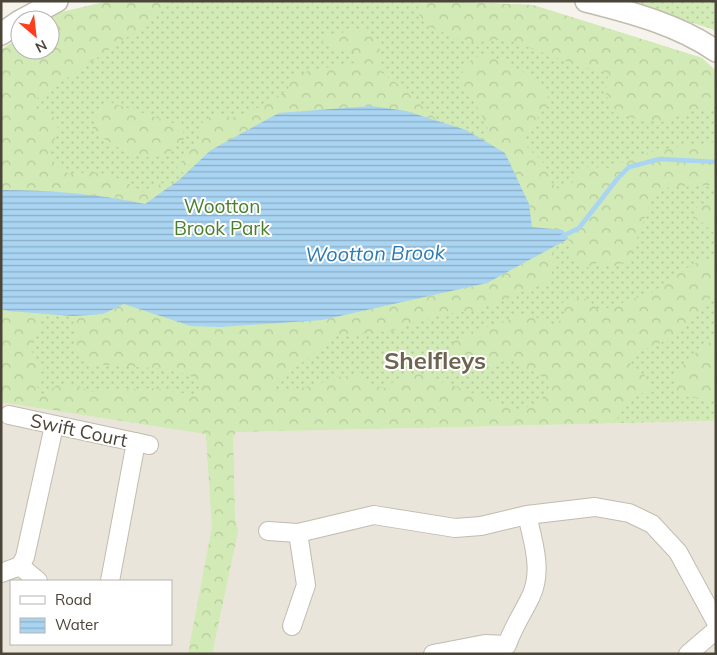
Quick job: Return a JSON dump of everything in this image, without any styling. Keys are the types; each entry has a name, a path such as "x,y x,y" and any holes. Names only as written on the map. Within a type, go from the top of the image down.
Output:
{"street":[{"path":"40,10 57,1"},
{"path":"586,1 650,20 704,43 716,51"},
{"name":"Swift Court","path":"9,415 143,444 110,580"},
{"path":"1,573 20,566 25,557 54,426"},
{"path":"268,531 298,533 374,515 455,528 481,526 527,516 595,507 629,513 652,524 678,552 716,622"},
{"path":"433,654 485,644 507,645 514,624 532,594 537,570 527,516"},
{"path":"292,626 306,585 298,533"},
{"path":"20,566 37,580"},
{"path":"688,654 716,630"}],"shaded area":[{"path":"1,402 206,434 212,527 188,654 1,654"},
{"path":"716,418 716,654 212,654 238,531 235,519 233,437 236,432 712,421"}],"green space":[{"name":"Wootton Brook Park","path":"108,1 438,1 533,5 702,58 716,71 716,418 712,421 236,432 233,437 235,519 238,531 212,654 188,654 212,527 206,434 1,402 1,50 10,44 10,60 60,60 60,15"},
{"path":"108,1 172,1 135,32 36,99 37,109 53,116 59,130 48,154 60,169 70,173 110,175 143,192 168,181 171,185 145,204 113,197 76,195 42,190 1,190 1,50 10,44 10,60 60,60 60,12"},
{"path":"420,1 533,5 702,58 716,71 716,109 694,108 666,122 640,120 612,112 606,93 608,73 579,66 506,39 477,42 456,38 428,26 417,12"},
{"path":"621,1 716,1 716,32 712,29"},
{"path":"361,30 375,39 380,47 381,72 400,86 437,120 406,111 371,106 279,113 211,150 185,174 177,168 200,138 202,123 214,114 231,118 254,110 287,91 292,79 308,71 354,63 354,52 337,49 322,42 324,35"},
{"path":"488,54 523,72 537,84 550,101 526,134 527,147 543,162 551,182 559,190 572,183 583,167 611,168 635,156 671,148 716,142 716,185 669,187 653,196 629,260 615,266 597,263 584,269 570,254 570,242 563,230 532,228 529,204 505,153 480,138 488,129 470,92 460,87 462,73 467,64 475,58"},
{"path":"109,102 182,126 184,139 168,153 156,157 146,157 127,152 108,142 92,130 98,113"},
{"path":"716,200 716,235 703,223 692,217 698,205"},
{"path":"553,247 554,268 547,282 477,310 437,315 392,331 332,336 306,360 274,381 274,390 313,386 336,377 359,376 371,385 385,388 400,377 421,374 519,410 540,402 550,385 539,374 509,359 492,366 456,363 446,355 454,341 521,315 543,319 555,325 565,316 562,303 571,296 589,300 599,311 651,293 693,264 716,257 716,292 686,325 663,342 636,353 630,364 647,377 653,392 634,394 614,423 236,432 233,437 235,519 238,531 212,654 188,654 212,527 206,434 1,402 1,309 42,314 40,327 30,351 34,353 42,371 36,385 43,396 57,385 75,384 90,392 152,388 194,395 200,386 191,376 169,369 90,364 75,348 73,316 103,314 124,304 191,326 220,327 322,320 487,283"},
{"path":"716,338 716,400 681,396 672,389 684,364"}],"water":[{"path":"371,106 406,111 466,130 505,153 529,204 532,227 563,230 568,239 487,283 322,320 220,327 191,326 124,304 103,314 73,316 1,309 1,190 73,193 145,204 179,180 211,150 279,113"}],"waterway":[{"name":"Wootton Brook","path":"561,237 579,228 618,178 629,167 660,159 716,162"}],"district":[{"name":"Shelfleys","path":"435,360"}]}
